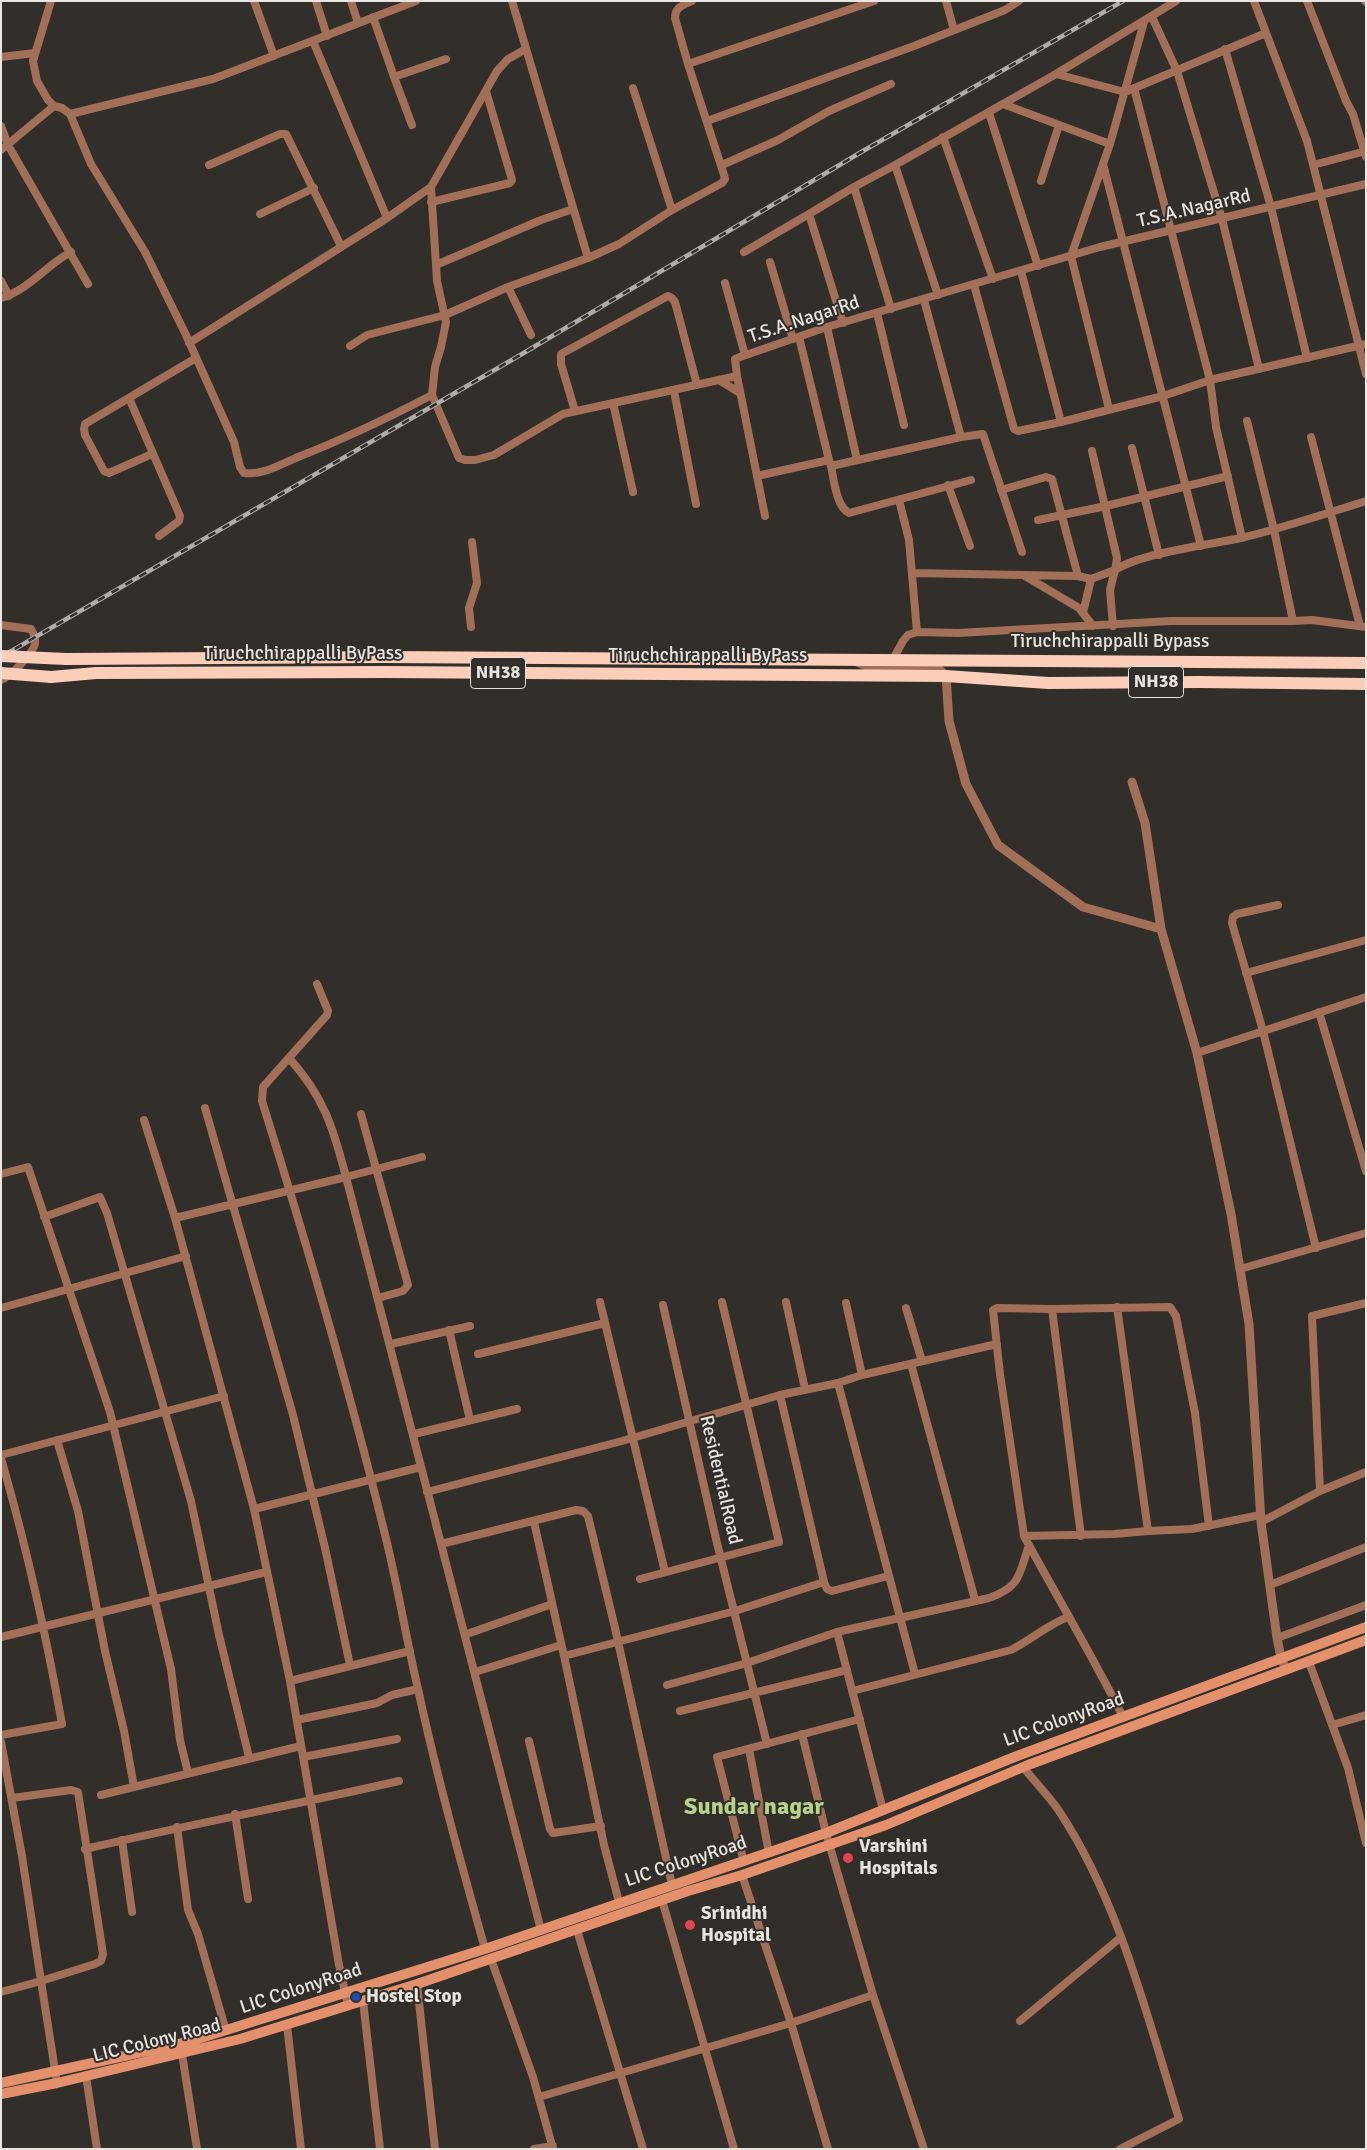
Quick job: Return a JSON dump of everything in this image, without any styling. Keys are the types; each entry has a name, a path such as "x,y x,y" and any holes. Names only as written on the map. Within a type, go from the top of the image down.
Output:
{"highway":[{"name":"Tiruchchirappalli Bypass","path":"1,656 66,659 384,658 1366,663"},
{"path":"954,661 963,671 1035,678 1048,683"},
{"name":"Tiruchchirappalli ByPass","path":"1,673 51,677 96,673 364,672 946,676 1048,683 1366,684"}],"main road":[{"name":"LIC ColonyRoad","path":"1,2083 186,2050 226,2031 485,1949 826,1833 1017,1756 1366,1628"},
{"name":"LIC ColonyRoad","path":"348,2005 417,1984 886,1825 1023,1767 1366,1640"},
{"path":"1017,1756 1023,1767"},
{"path":"560,1923 563,1934"},
{"name":"LIC Colony Road","path":"1,2094 57,2083 287,2025 348,2005"}],"street":[{"path":"51,1 33,61 37,80 48,100 54,106 62,108 70,114 91,164 144,252 189,342 234,442 240,467 244,473 256,474 323,448 393,416 432,395"},
{"path":"254,1 274,56"},
{"path":"316,1 328,36"},
{"path":"351,1 358,23"},
{"path":"70,114 213,79 416,1"},
{"path":"512,1 588,258"},
{"path":"688,64 874,1"},
{"path":"946,1 954,30"},
{"path":"707,121 954,30 1004,5 1019,1"},
{"path":"744,252 854,187 989,113 1144,22 1176,1"},
{"path":"1254,1 1300,118 1321,195 1329,233 1362,345 1366,374"},
{"path":"1308,1 1346,101 1353,114 1365,153 1313,165"},
{"path":"350,346 367,335 445,315 508,287 588,258 619,244 672,210 722,183 725,179 722,165 688,64 675,18 675,12 678,8 691,2"},
{"path":"1152,16 1177,71 1222,219 1259,369"},
{"path":"373,17 412,125"},
{"path":"1109,409 1071,256 1104,164 1144,22"},
{"path":"1056,74 1125,92 1266,33"},
{"path":"313,41 388,218"},
{"path":"189,342 388,218 431,187 503,64 526,49"},
{"path":"1226,49 1271,207 1308,358"},
{"path":"1,57 35,53"},
{"path":"394,77 446,59"},
{"path":"722,165 778,140 829,111 891,84"},
{"path":"634,88 672,210"},
{"path":"1134,88 1210,380 1216,427 1242,538"},
{"path":"431,202 498,187 510,183 512,180 486,91"},
{"path":"1003,104 1110,144"},
{"path":"1,150 54,106"},
{"path":"989,113 1038,266"},
{"path":"1041,180 1059,125"},
{"path":"1,126 8,144 88,284"},
{"path":"209,165 280,134 286,134 341,246"},
{"path":"943,137 993,279"},
{"path":"1104,164 1201,546"},
{"path":"895,165 938,296"},
{"name":"T.S.A.NagarRd","path":"737,376 735,359 843,323 1123,242 1366,184"},
{"path":"431,187 436,281 446,322 435,367 432,395 459,458 465,460 494,455 563,414 737,376 766,516"},
{"path":"854,187 891,309"},
{"path":"260,214 314,188"},
{"path":"436,265 542,220 573,209"},
{"path":"809,214 843,323"},
{"path":"1,281 5,297 24,288 58,258 71,252"},
{"path":"770,262 796,338 844,510 849,513 971,480"},
{"path":"1021,270 1061,422"},
{"path":"724,283 745,356"},
{"path":"974,285 1014,429 1018,431 1163,396 1210,380 1362,345"},
{"path":"508,287 531,335"},
{"path":"575,411 561,364 560,354 668,296 675,302 697,386"},
{"path":"924,300 961,436"},
{"path":"877,313 904,425"},
{"path":"827,328 857,460"},
{"path":"152,454 109,473 104,470 85,435 84,429 86,424 196,358"},
{"path":"719,380 740,393"},
{"path":"674,390 696,504"},
{"path":"129,398 180,516 180,521 176,525 159,536"},
{"path":"613,403 633,492"},
{"path":"1247,421 1274,530 1293,621"},
{"path":"757,476 857,460 961,436 983,434 1022,552"},
{"path":"892,661 908,635 917,632 958,633 1113,626 1171,621 1312,620 1363,627 1311,437"},
{"path":"1132,448 1159,555"},
{"path":"1092,451 1117,558 1110,590 1113,626"},
{"path":"1038,520 1106,506 1185,485 1228,476"},
{"path":"1001,490 1046,477 1052,479 1078,576"},
{"path":"948,485 970,546"},
{"path":"898,500 909,540 917,632"},
{"path":"912,574 1078,576 1091,578 1115,570 1124,564 1274,530 1366,501"},
{"path":"471,627 469,608 477,583 472,542"},
{"path":"1024,575 1079,608 1093,626"},
{"path":"1083,613 1091,578"},
{"path":"1,625 31,629 36,637 34,647 8,678 1,680"},
{"name":"Tiruchchirappalli Bypass","path":"854,661 868,667 937,667 946,676"},
{"path":"946,676 949,721 966,784 998,845 1083,906 1161,929"},
{"path":"1132,782 1145,823 1161,929 1197,1053 1240,1269 1249,1324 1260,1518 1277,1638 1281,1658 1286,1669"},
{"path":"1278,905 1237,914 1233,917 1232,923 1263,1031 1316,1248"},
{"path":"1246,973 1366,940"},
{"path":"317,984 328,1010 327,1015 263,1087 262,1102 290,1190 353,1412 388,1548 418,1689 449,1820 485,1949"},
{"path":"1197,1053 1366,997"},
{"path":"1319,1012 1366,1171"},
{"path":"290,1058 311,1085 327,1112 336,1138 391,1344 427,1492 467,1634 541,1930"},
{"path":"205,1108 294,1415 350,1665"},
{"path":"361,1114 408,1285 403,1291 378,1298"},
{"path":"144,1120 186,1256 254,1509 290,1681 338,1966 348,2005"},
{"path":"175,1218 422,1157"},
{"path":"1,1174 28,1167 70,1288 113,1425 171,1669 180,1740 188,1773"},
{"path":"44,1217 100,1197 107,1213 191,1501 249,1757"},
{"path":"1240,1269 1366,1233"},
{"path":"1,1308 186,1256"},
{"path":"600,1302 665,1572"},
{"path":"640,1579 779,1542 722,1302"},
{"path":"786,1302 805,1389"},
{"path":"846,1303 862,1375"},
{"path":"1320,1491 1312,1316 1366,1303"},
{"name":"ResidentialRoad","path":"663,1305 721,1558 767,1744"},
{"path":"1123,1717 1103,1676 1024,1536 993,1310 1003,1307 1052,1309 1170,1307 1174,1312 1195,1413 1209,1526"},
{"path":"906,1308 922,1361"},
{"path":"1117,1308 1148,1530"},
{"path":"1052,1309 1081,1536"},
{"path":"478,1354 606,1323"},
{"path":"391,1344 470,1326"},
{"path":"449,1330 470,1420"},
{"path":"427,1492 633,1438 780,1394 838,1383 862,1375 997,1344"},
{"path":"911,1364 975,1600"},
{"path":"838,1383 888,1576 916,1674"},
{"path":"780,1394 826,1589 832,1592 888,1576"},
{"path":"1,1735 62,1724 21,1527 1,1456 224,1396"},
{"path":"414,1434 517,1408"},
{"path":"57,1440 78,1510 104,1651 124,1732 134,1787"},
{"path":"254,1509 421,1467"},
{"path":"1024,1536 1081,1536 1148,1530 1192,1529 1260,1518 1366,1472"},
{"path":"442,1544 576,1510 583,1511 588,1516 672,1885"},
{"path":"534,1522 601,1826 620,1902"},
{"path":"667,1685 748,1663 837,1632 1005,1593 1016,1583 1029,1545"},
{"path":"1270,1586 1366,1547"},
{"path":"1,1637 266,1572"},
{"path":"564,1656 735,1611 824,1582"},
{"path":"467,1634 552,1604"},
{"path":"1277,1638 1366,1604"},
{"path":"852,1691 1011,1650 1031,1640 1056,1622 1068,1617"},
{"path":"837,1632 883,1810"},
{"path":"475,1672 561,1645"},
{"path":"290,1681 410,1651"},
{"path":"1308,1662 1348,1768 1366,1843"},
{"path":"680,1711 847,1670"},
{"path":"297,1720 377,1703 392,1694 418,1689"},
{"path":"1332,1725 1366,1715"},
{"path":"744,1862 717,1758 860,1719"},
{"path":"802,1734 826,1833 831,1844 873,1995 921,2148"},
{"path":"303,1757 397,1739"},
{"path":"529,1741 550,1829 553,1833 601,1826"},
{"path":"1,1742 12,1798 57,2083"},
{"path":"101,1795 249,1757 301,1746"},
{"path":"749,1749 769,1853"},
{"path":"1023,1767 1060,1813 1105,1895 1142,1999 1179,2119 1120,2149"},
{"path":"85,1849 235,1814 311,1801 399,1781"},
{"path":"1,1992 95,1964 101,1961 103,1954 85,1849 79,1796 75,1790 12,1798"},
{"path":"235,1814 248,1899"},
{"path":"177,1827 188,1910 198,1934 226,2031"},
{"path":"122,1840 132,1912"},
{"path":"742,1875 791,2023 828,2149"},
{"path":"662,1900 734,2149"},
{"path":"577,1930 643,2149"},
{"path":"1020,2021 1120,1938"},
{"path":"491,1958 539,2098 553,2147 534,2149"},
{"path":"417,1984 435,2149"},
{"path":"539,2098 791,2023 873,1995"},
{"path":"363,2001 380,2149"},
{"path":"287,2025 301,2149"},
{"path":"186,2050 197,2149"},
{"path":"86,2076 97,2149"}],"railway":[{"path":"1,657 522,354 863,151 1123,1"}],"place":[{"name":"Varshini Hospitals","path":"848,1858"},
{"name":"Srinidhi Hospital","path":"690,1925"},
{"name":"Hostel Stop","path":"356,1997"}],"district":[{"name":"Sundar nagar","path":"754,1808"}]}
